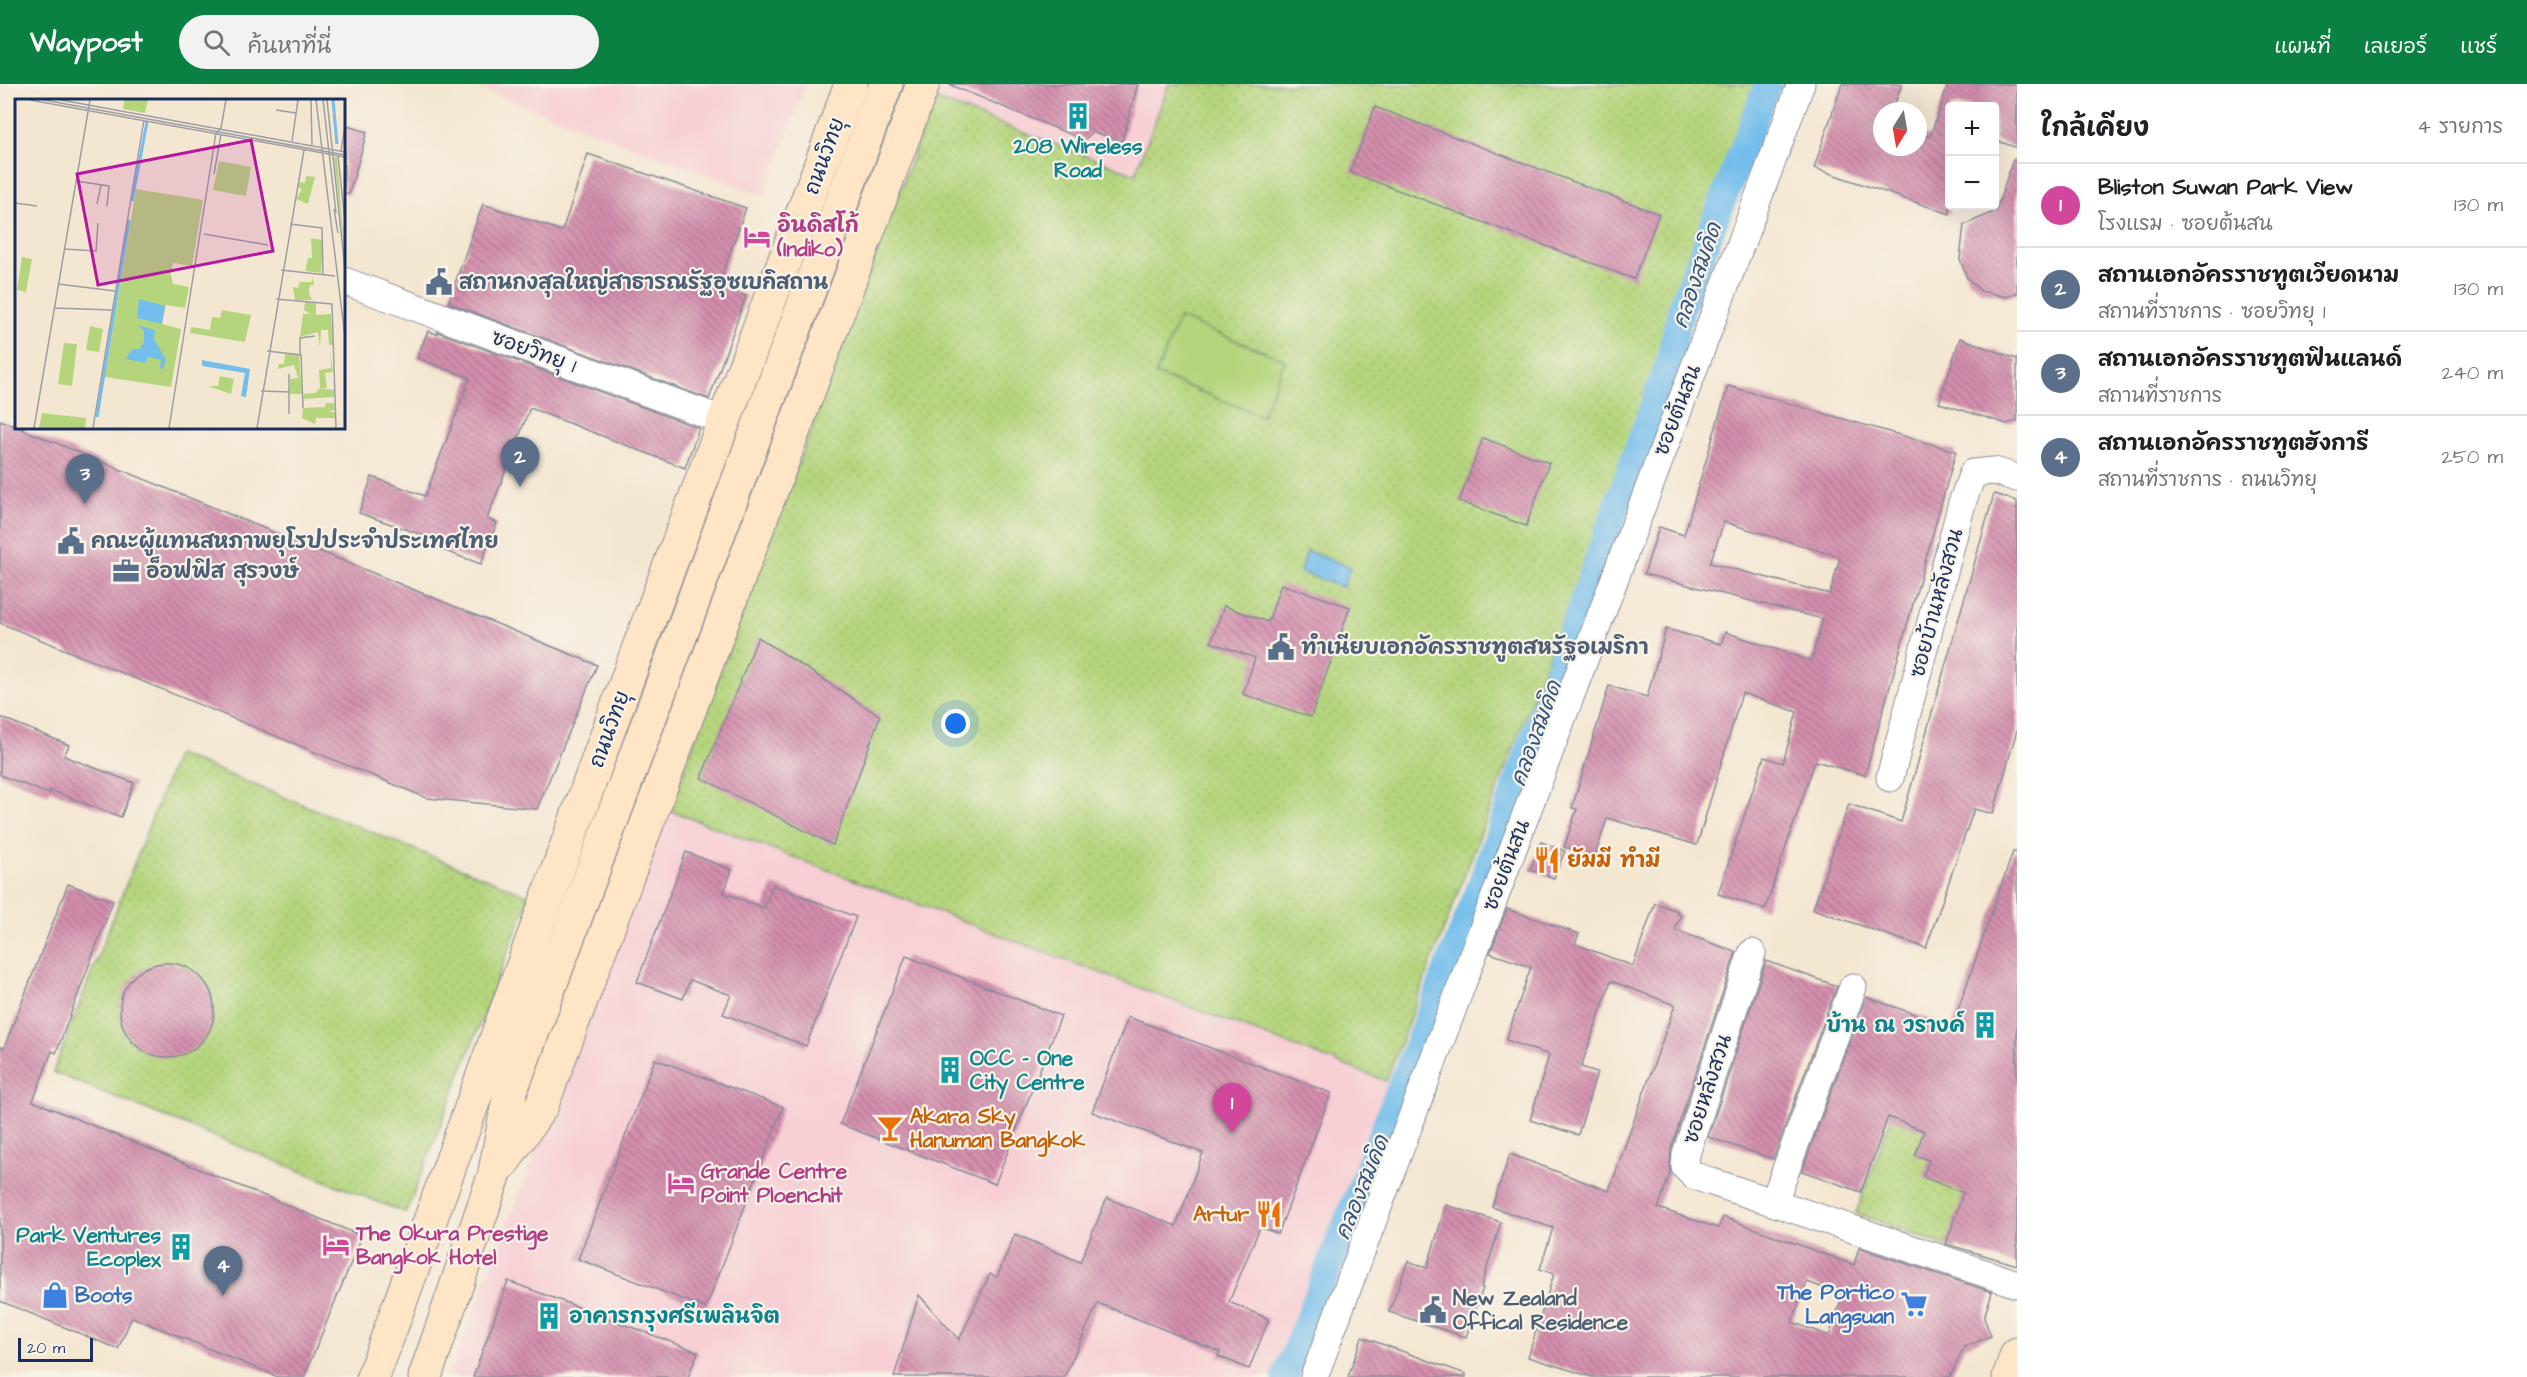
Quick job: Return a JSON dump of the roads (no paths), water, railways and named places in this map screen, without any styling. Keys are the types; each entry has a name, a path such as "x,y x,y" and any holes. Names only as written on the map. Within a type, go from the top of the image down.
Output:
{"main road":[{"name":"ถนนวิทยุ","path":"373,1377 636,655 851,84"},
{"name":"ถนนวิทยุ","path":"424,1377 494,1176 510,1093 886,84"},
{"name":"ถนนวิทยุ","path":"494,1176 542,1105 923,84"},
{"path":"2008,1377 2017,1354"}],"street":[{"name":"ซอยต้นสน","path":"1314,1377 1801,84"},
{"name":"ซอยวิทยุ 1","path":"345,282 725,421"},
{"name":"ซอยบ้านหลังสวน","path":"1890,778 1962,503 1973,473 1994,471 2017,478"},
{"name":"ซอยหลังสวน","path":"1752,953 1686,1154 1685,1167 1701,1178 2017,1284"},
{"path":"1774,1202 1853,987"}],"water":[{"path":"1307,551 1350,567 1343,587 1300,572"}],"waterway":[{"name":"คลองสมคิด","path":"1285,1377 1476,897 1669,362 1681,308 1768,84"}],"place":[{"name":"208 Wireless Road","path":"1078,116"},
{"name":"อินดิสโก้ (Indiko)","path":"757,237"},
{"name":"สถานกงสุลใหญ่สาธารณรัฐอุซเบกิสถาน","path":"439,282"},
{"name":"สถานเอกอัครราชทูตเวียดนาม","path":"520,487"},
{"name":"สถานเอกอัครราชทูตฟินแลนด์","path":"85,504"},
{"name":"คณะผู้แทนสหภาพยุโรปประจำประเทศไทย","path":"71,541"},
{"name":"อ็อฟฟิส สุรวงษ์","path":"126,571"},
{"name":"ทำเนียบเอกอัครราชทูตสหรัฐอเมริกา","path":"1281,647"},
{"name":"ยัมมี ทำมี","path":"1547,860"},
{"name":"บ้าน ณ วรางค์","path":"1985,1025"},
{"name":"OCC - One City Centre","path":"950,1070"},
{"name":"Akara Sky Hanuman Bangkok","path":"890,1128"},
{"name":"Bliston Suwan Park View","path":"1232,1133"},
{"name":"Grande Centre Point Ploenchit","path":"681,1183"},
{"name":"Artur","path":"1269,1214"},
{"name":"The Okura Prestige Bangkok Hotel","path":"336,1245"},
{"name":"Park Ventures Ecoplex","path":"181,1247"},
{"name":"Boots","path":"55,1295"},
{"name":"สถานเอกอัครราชทูตฮังการี","path":"223,1296"},
{"name":"The Portico Langsuan","path":"1914,1304"},
{"name":"New Zealand Offical Residence","path":"1433,1310"},
{"name":"อาคารกรุงศรีเพลินจิต","path":"549,1316"}]}
